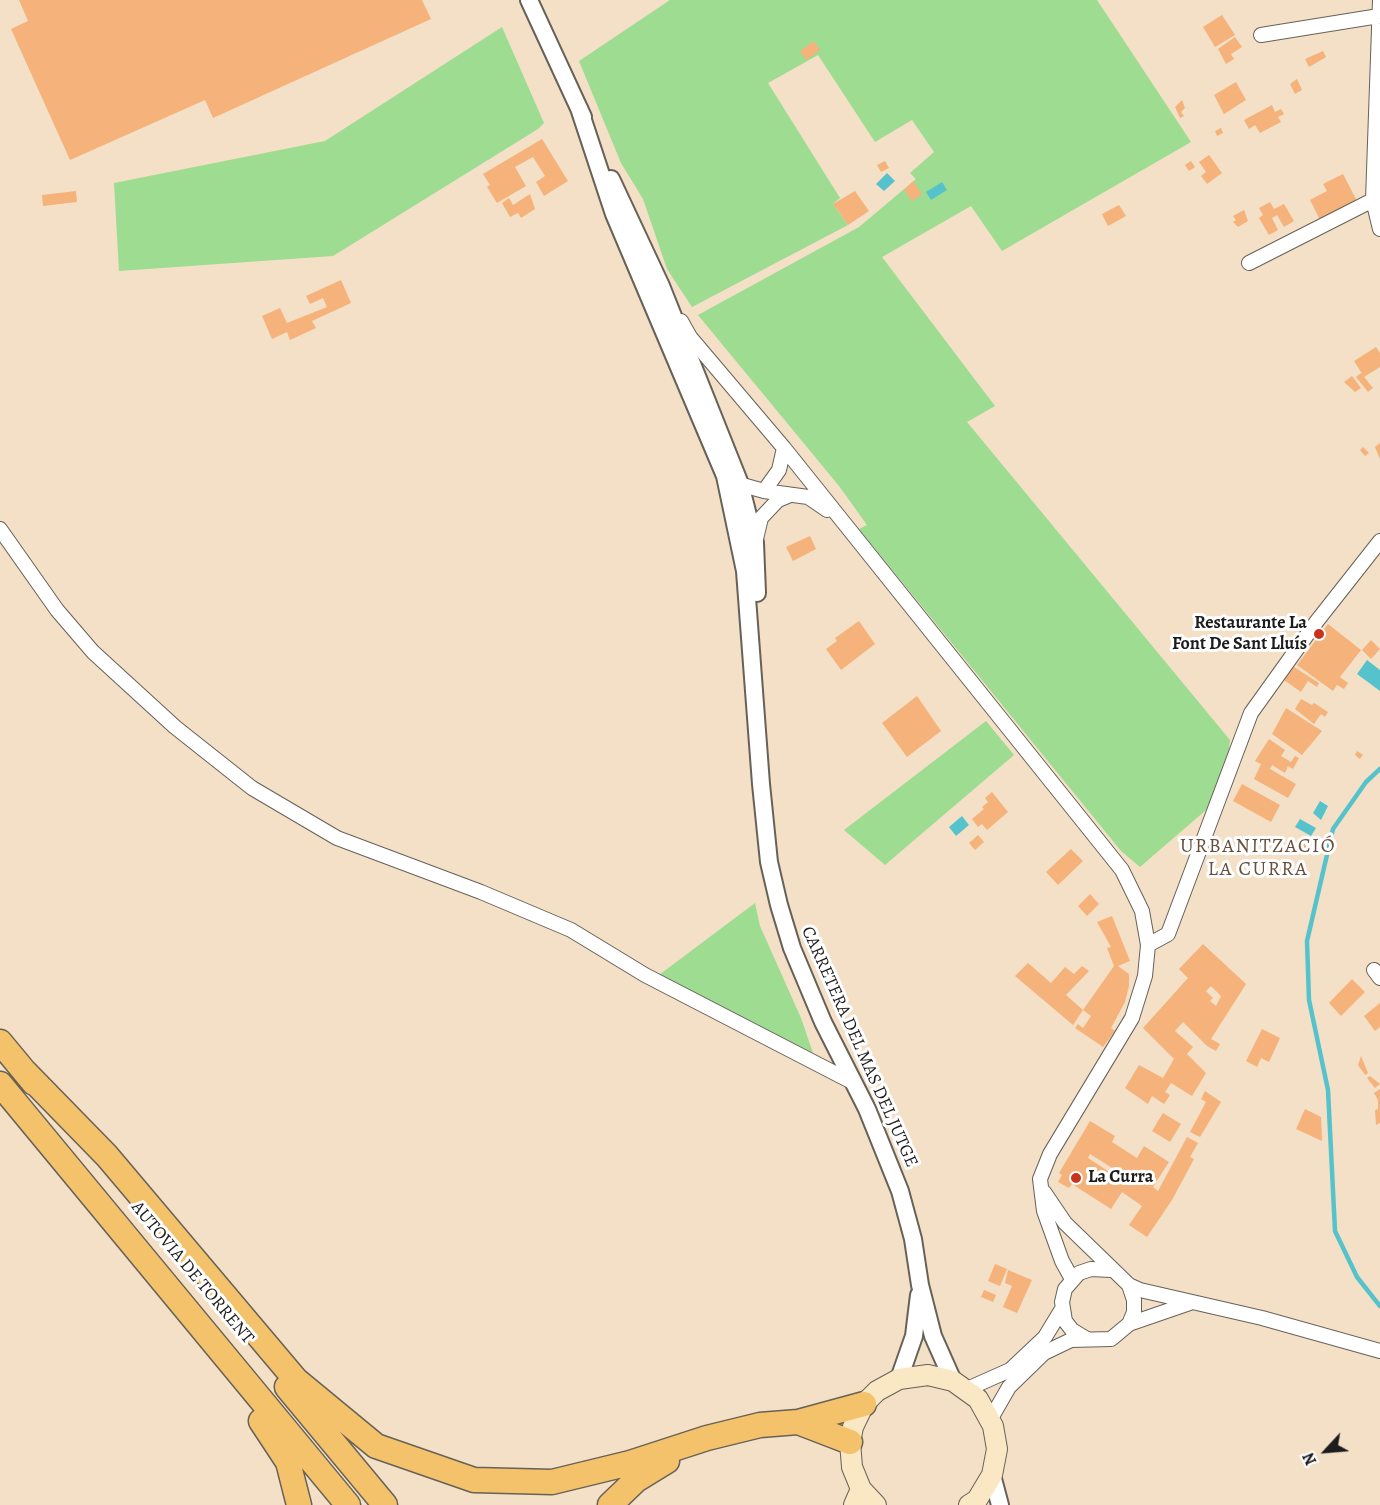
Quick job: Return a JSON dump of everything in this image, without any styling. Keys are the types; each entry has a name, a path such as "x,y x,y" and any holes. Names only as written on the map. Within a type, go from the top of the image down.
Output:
{"highway":[{"name":"AUTOVIA DE TORRENT","path":"0,1042 385,1505"},
{"path":"25,1072 107,1156 296,1380 376,1446 474,1480 552,1482 630,1463 706,1438 760,1425 798,1422 864,1404"},
{"name":"AUTOVIA DE TORRENT","path":"2,1087 348,1505"},
{"path":"2,1087 68,1185 252,1407 288,1462 299,1505"},
{"path":"798,1422 850,1442"},
{"path":"610,1505 636,1480 706,1438"}],"main road":[{"path":"876,1505 857,1497 850,1442 852,1427 864,1404 877,1391 899,1379 928,1375 959,1385 978,1399 990,1420 997,1449 992,1475 976,1500 969,1505"}],"street":[{"path":"529,0 579,108 733,480 755,543"},
{"path":"1380,0 1376,209 1380,229"},
{"path":"1261,35 1379,16"},
{"path":"1249,263 1376,209"},
{"path":"654,289 690,338 784,448 1122,870 1142,911 1148,945 1145,976 1132,1017 1050,1154 1040,1179 1044,1211 1062,1261 1072,1279"},
{"path":"764,490 779,470 784,448"},
{"path":"733,480 764,490 808,497 845,524"},
{"path":"733,480 745,571 759,753"},
{"path":"759,753 760,644 755,543 761,518 783,496 795,495"},
{"path":"0,529 57,610 93,652 175,727 252,788 337,838 482,892 571,930 645,975 854,1083"},
{"path":"1148,945 1168,934 1251,713 1317,621 1380,541"},
{"name":"CARRETERA DEL MAS DEL JUTGE","path":"759,753 769,862 792,948 823,1022 854,1083 900,1191 913,1239 920,1285 933,1336 959,1385"},
{"path":"1042,1190 1065,1223 1129,1285 1190,1303 1262,1318 1380,1351"},
{"path":"959,1385 1010,1370 1045,1337 1062,1309 1065,1289 1072,1279 1091,1269 1111,1270"},
{"name":"CARRETERA DEL MAS DEL JUTGE","path":"899,1379 914,1336 920,1285"},
{"path":"1129,1285 1134,1300 1129,1324"},
{"path":"990,1420 1009,1387 1044,1353 1071,1340 1111,1339 1129,1324 1190,1303"},
{"path":"1062,1309 1072,1330 1082,1338 1095,1341"},
{"path":"992,1475 1000,1505"}],"green space":[{"path":"670,0 1097,0 1191,142 1002,251 971,206 882,257 995,406 967,422 1230,740 1227,765 1213,804 1140,867 1121,851 859,529 867,525 839,486 698,315 859,227 916,179 910,173 934,152 912,120 875,142 818,55 768,83 840,198 833,204 848,225 692,307 667,269 643,199 621,163 579,61"},
{"path":"502,27 544,123 538,129 333,256 119,271 114,183 325,141"},
{"path":"986,721 1014,755 885,865 844,830"},
{"path":"755,903 760,926 801,1018 813,1053 659,975"}],"water":[{"path":"887,173 895,181 884,191 876,184"},
{"path":"942,182 947,190 931,200 926,192"},
{"path":"1367,660 1380,670 1380,691 1357,674"},
{"path":"1320,801 1328,806 1321,820 1313,813"},
{"path":"962,816 969,825 956,836 949,827"},
{"path":"1300,819 1316,828 1311,836 1295,827"}],"building":[{"path":"19,0 422,0 431,19 213,118 205,100 70,160 11,29 28,21"},
{"path":"1222,15 1235,35 1215,47 1203,27"},
{"path":"1235,37 1242,47 1231,54 1234,59 1226,64 1218,49"},
{"path":"814,41 820,50 806,60 800,51"},
{"path":"1323,51 1326,57 1309,67 1305,59"},
{"path":"1297,79 1302,90 1295,94 1290,84"},
{"path":"1236,82 1246,100 1224,114 1214,95"},
{"path":"1182,100 1185,108 1181,112 1184,116 1180,118 1175,107"},
{"path":"1272,105 1275,112 1281,109 1284,114 1278,117 1281,122 1260,133 1255,125 1249,129 1244,120"},
{"path":"1221,128 1223,133 1217,136 1215,131"},
{"path":"542,139 568,181 544,196 536,182 545,176 533,157 515,167 526,186 497,203 487,187 490,185 483,174"},
{"path":"1209,155 1222,173 1207,184 1201,176 1206,172 1199,162"},
{"path":"885,161 889,168 881,172 877,165"},
{"path":"1191,161 1195,167 1189,171 1185,165"},
{"path":"1343,174 1358,203 1322,224 1310,200 1327,191 1323,184"},
{"path":"913,181 922,194 912,201 904,190"},
{"path":"76,191 77,202 43,206 42,195"},
{"path":"855,191 869,211 848,225 833,204"},
{"path":"530,194 535,209 521,218 518,213 510,217 502,203 509,198 513,205"},
{"path":"1270,202 1274,209 1284,204 1294,221 1284,227 1277,215 1272,218 1278,230 1269,235 1259,218 1263,215 1259,208"},
{"path":"1119,205 1126,216 1108,226 1102,214"},
{"path":"1244,210 1248,221 1238,227 1233,222 1236,220 1233,216"},
{"path":"341,280 351,303 312,321 316,328 290,340 287,332 272,339 262,316 280,308 287,323 327,307 323,298 310,304 306,296"},
{"path":"1376,347 1380,353 1380,367 1364,377 1354,361"},
{"path":"1361,373 1373,388 1368,392 1356,377"},
{"path":"1352,376 1361,388 1355,392 1344,382"},
{"path":"1380,443 1380,459 1375,447"},
{"path":"1363,447 1369,453 1365,456 1360,450"},
{"path":"810,536 816,549 793,561 786,547"},
{"path":"859,621 875,644 841,670 826,649 837,641 835,638"},
{"path":"1328,624 1361,650 1340,677 1348,683 1344,689 1337,685 1333,691 1297,665"},
{"path":"1371,640 1380,649 1371,659 1362,650"},
{"path":"1294,667 1319,683 1317,687 1308,681 1301,692 1284,680"},
{"path":"917,696 941,731 907,757 882,723"},
{"path":"1301,699 1312,705 1314,703 1328,712 1325,717 1321,714 1314,724 1295,709"},
{"path":"1286,708 1322,731 1302,755 1272,734"},
{"path":"1269,739 1285,750 1281,756 1291,762 1295,756 1299,758 1293,769 1288,766 1285,773 1272,765 1270,769 1296,784 1288,798 1254,779 1261,764 1255,761"},
{"path":"1357,751 1363,755 1360,759 1355,755"},
{"path":"1242,784 1280,805 1271,822 1233,801"},
{"path":"992,792 1008,812 987,830 982,824 978,827 972,819 984,809 982,807 988,802 985,798"},
{"path":"978,835 984,842 975,850 969,843"},
{"path":"1301,842 1313,849 1310,855 1298,847"},
{"path":"1071,849 1083,861 1058,885 1046,872"},
{"path":"1090,894 1099,904 1087,916 1078,906"},
{"path":"1112,916 1130,961 1118,966 1129,974 1129,986 1125,1002 1111,1028 1115,1031 1103,1047 1075,1028 1078,1024 1083,1028 1091,1016 1083,1010 1114,966 1107,948 1111,947 1097,922"},
{"path":"1203,944 1246,984 1211,1039 1220,1044 1216,1051 1207,1046 1183,1022 1175,1031 1193,1047 1187,1054 1206,1073 1192,1096 1171,1083 1165,1092 1170,1095 1164,1104 1152,1096 1148,1104 1125,1088 1139,1065 1163,1078 1174,1059 1143,1028 1188,978 1179,969","holes":["1211,986 1221,996 1216,1006 1210,1001 1213,998 1206,991"]},
{"path":"1028,963 1051,983 1065,967 1074,974 1082,966 1089,971 1066,995 1083,1010 1073,1025 1015,976"},
{"path":"1352,979 1365,992 1341,1016 1329,1003"},
{"path":"1380,1003 1380,1027 1375,1031 1364,1016"},
{"path":"1262,1029 1280,1038 1269,1062 1261,1058 1257,1067 1246,1061"},
{"path":"1361,1056 1368,1073 1365,1075 1358,1065"},
{"path":"1370,1076 1380,1084 1375,1088 1367,1078"},
{"path":"1380,1089 1380,1123 1376,1125 1375,1110 1378,1109 1378,1100 1374,1093"},
{"path":"1205,1091 1221,1102 1200,1137 1190,1132 1206,1102 1201,1099"},
{"path":"1305,1109 1321,1117 1322,1141 1296,1129"},
{"path":"1163,1113 1181,1124 1170,1142 1152,1131"},
{"path":"1090,1121 1115,1136 1112,1142 1137,1158 1144,1146 1169,1162 1153,1187 1158,1191 1187,1137 1198,1143 1190,1157 1194,1159 1172,1200 1147,1237 1129,1225 1142,1206 1122,1192 1111,1209 1072,1184 1069,1188 1058,1182 1062,1175 1059,1173","holes":["1090,1154 1128,1178 1125,1182 1088,1158"]},
{"path":"995,1264 1007,1269 1000,1286 988,1281"},
{"path":"1008,1270 1032,1280 1017,1313 1003,1307 1012,1286 1005,1283"},
{"path":"984,1290 996,1295 993,1302 981,1297"}],"waterway":[{"path":"1380,769 1366,782 1333,829 1307,941 1309,1000 1328,1090 1335,1231 1357,1277 1380,1306"}],"place":[{"name":"Restaurante La Font De Sant Lluís","path":"1319,634"},
{"name":"La Curra","path":"1076,1178"}],"district":[{"name":"URBANITZACIÓ LA CURRA","path":"1258,858"}]}
